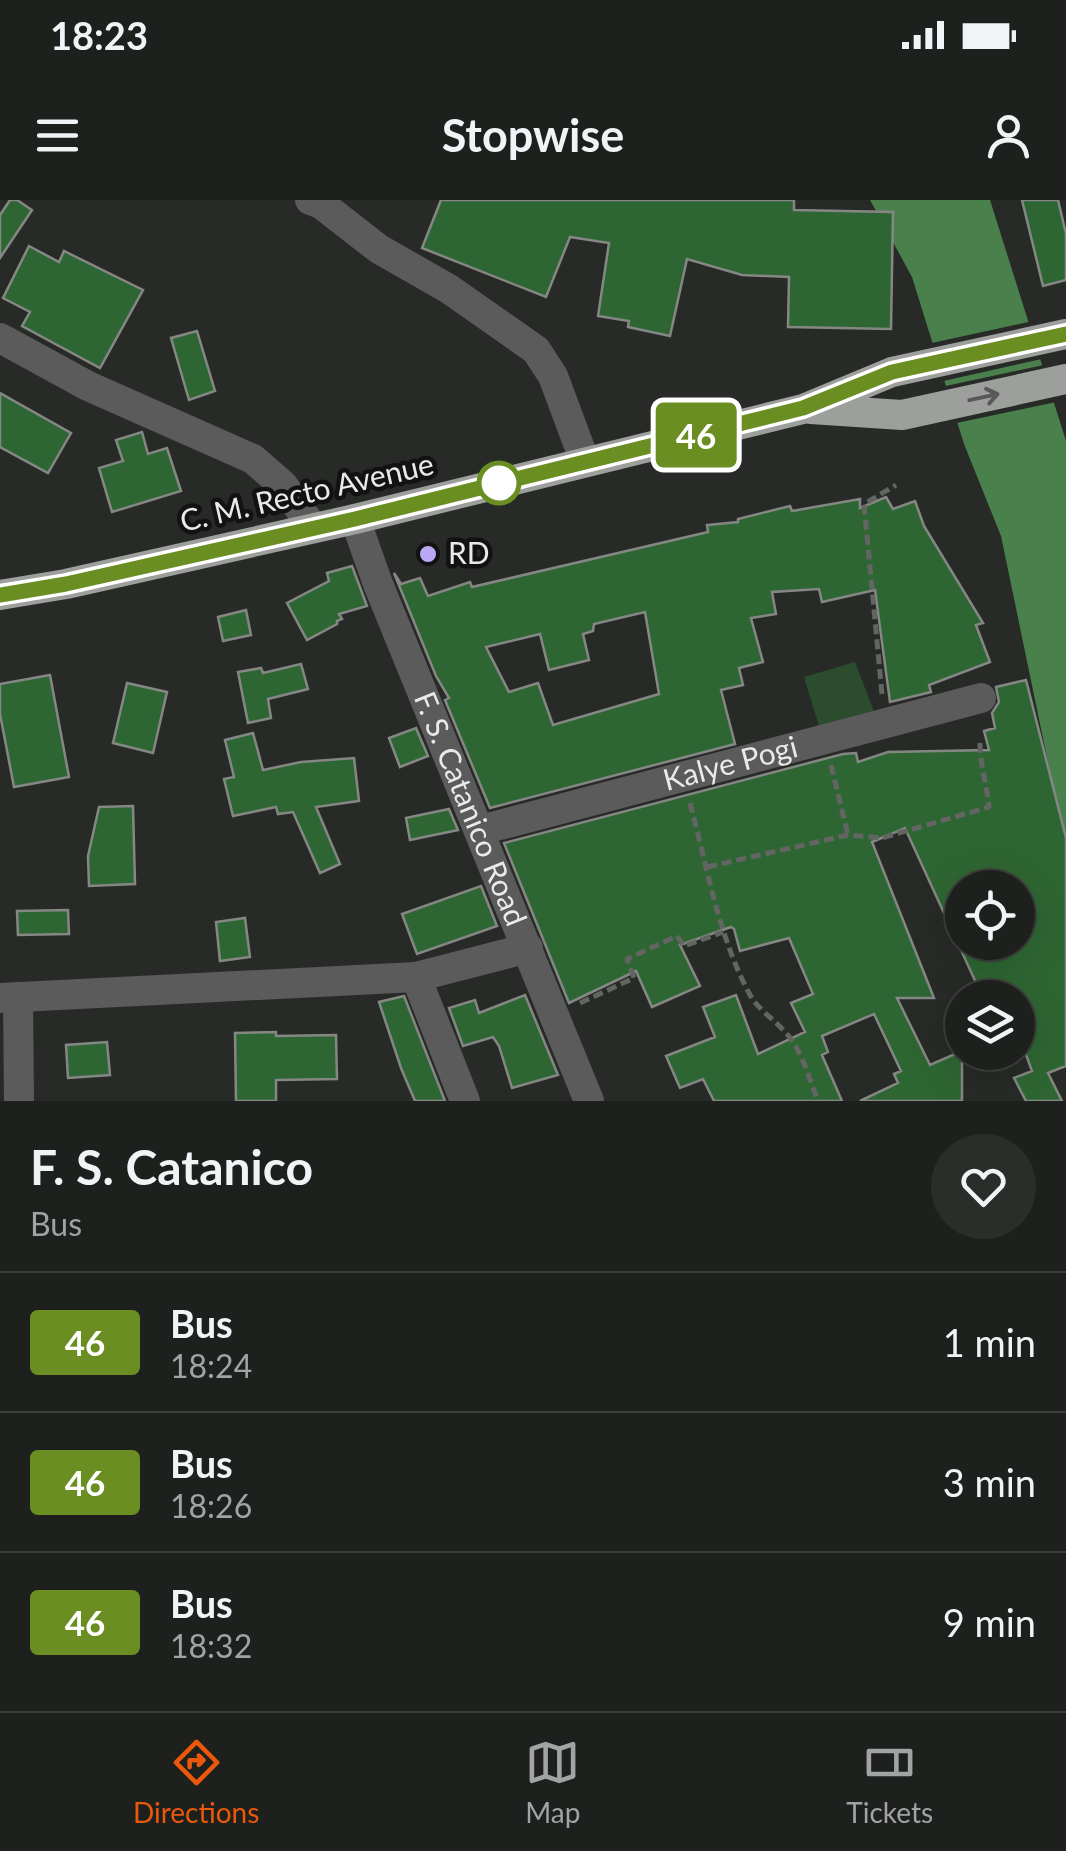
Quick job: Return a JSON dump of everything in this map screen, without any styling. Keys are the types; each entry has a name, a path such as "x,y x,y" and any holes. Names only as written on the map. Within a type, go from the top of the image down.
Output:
{"highway":[{"name":"C. M. Recto Avenue","path":"0,595 66,584 355,519 803,408 892,372 1066,334"},
{"name":"C. M. Recto Avenue","path":"803,408 902,415 1066,380"}],"street":[{"path":"310,200 389,254 450,289 536,350 553,376 585,462"},
{"path":"0,338 88,386 253,459 283,485 313,528"},
{"name":"F. S. Catanico Road","path":"355,519 390,615 481,830 588,1101"},
{"name":"Kalye Pogi","path":"481,830 980,698"},
{"path":"19,1101 9,997 416,977 528,948"},
{"path":"416,977 465,1101"}],"path":[{"path":"885,722 864,504 896,486"},
{"path":"824,738 848,835"},
{"path":"707,866 848,835 882,838 989,807 980,744"},
{"path":"683,776 724,932 757,1007 786,1032 818,1101"},
{"path":"555,1015 634,978 627,959 678,936 684,946 724,932"}],"shaded area":[{"path":"870,200 990,200 1066,441 1066,849 1001,536 964,444 912,277"},
{"path":"855,662 875,714 819,726 804,677"}],"pier":[{"path":"1033,321 1046,358 939,382 927,344"},
{"path":"1048,364 1061,401 952,424 941,387"}],"building":[{"path":"10,200 32,210 0,258 0,215"},
{"path":"441,200 794,200 794,210 893,212 891,329 788,327 789,277 742,275 687,259 670,336 628,327 629,321 598,316 609,243 570,237 546,297 422,248"},
{"path":"1022,200 1058,200 1066,234 1066,280 1043,286"},
{"path":"29,246 59,262 64,251 143,290 100,368 22,326 30,312 3,298"},
{"path":"197,331 215,391 189,400 171,338"},
{"path":"0,393 71,433 48,473 0,447"},
{"path":"142,432 148,454 167,448 181,491 112,512 99,468 123,461 116,440"},
{"path":"886,497 893,509 915,501 924,526 983,623 976,625 990,662 929,685 931,692 890,702 875,590 822,602 819,589 772,592 776,614 751,618 763,662 739,668 743,685 721,690 735,744 490,808 445,700 449,698 436,676 394,573 401,584 420,578 428,596 470,582 472,587 708,532 707,525 738,522 790,506 792,511 860,499 860,508","holes":["645,612 659,694 553,725 538,683 509,692 486,647 540,634 549,670 589,660 583,634 593,631 594,624"]},
{"path":"352,566 367,606 339,614 342,619 337,624 307,640 287,603 329,581 327,573"},
{"path":"246,610 251,635 223,641 218,617"},
{"path":"301,664 308,689 268,699 271,718 248,723 238,672 261,668 263,673"},
{"path":"50,675 69,777 14,787 0,714 0,684"},
{"path":"1026,680 1066,838 1066,1066 1048,1073 1062,1101 1026,1101 1014,1078 1035,1070 1035,980 975,980 966,960 1035,960 1035,870 945,870 945,915 905,828 872,842 934,998 897,998 930,1065 945,1058 945,1070 962,1070 962,1101 860,1101 898,1083 894,1074 901,1071 874,1014 822,1036 828,1052 822,1055 842,1101 714,1101 703,1079 680,1088 666,1056 715,1037 703,1007 736,995 758,1054 805,1032 791,1003 813,994 789,938 740,951 731,927 680,945 700,986 652,1007 636,971 569,1003 504,843 843,754 856,753 858,762 888,752 989,750 984,731 995,728 992,713 999,702 996,687"},
{"path":"127,683 167,692 153,753 113,743"},
{"path":"416,728 428,756 400,767 389,738"},
{"path":"253,733 263,770 354,758 359,801 316,807 340,864 320,873 293,812 278,814 276,807 233,816 224,779 234,777 225,740"},
{"path":"133,806 135,884 89,886 88,856 99,807"},
{"path":"449,809 458,830 410,840 406,818"},
{"path":"481,886 497,926 417,954 402,914"},
{"path":"68,910 69,934 18,935 17,911"},
{"path":"245,918 250,957 220,961 216,922"},
{"path":"525,995 558,1075 512,1088 493,1037 463,1046 449,1008 475,1000 479,1013"},
{"path":"404,996 445,1101 415,1101 401,1068 379,1002"},
{"path":"276,1032 276,1036 336,1035 337,1079 276,1080 276,1101 236,1101 235,1033"},
{"path":"107,1042 110,1075 68,1078 66,1045"}],"bus line":[{"name":"46","path":"0,595 66,584 355,519 803,408 892,372 1066,334"}],"place":[{"name":"RD","path":"428,554"}]}
